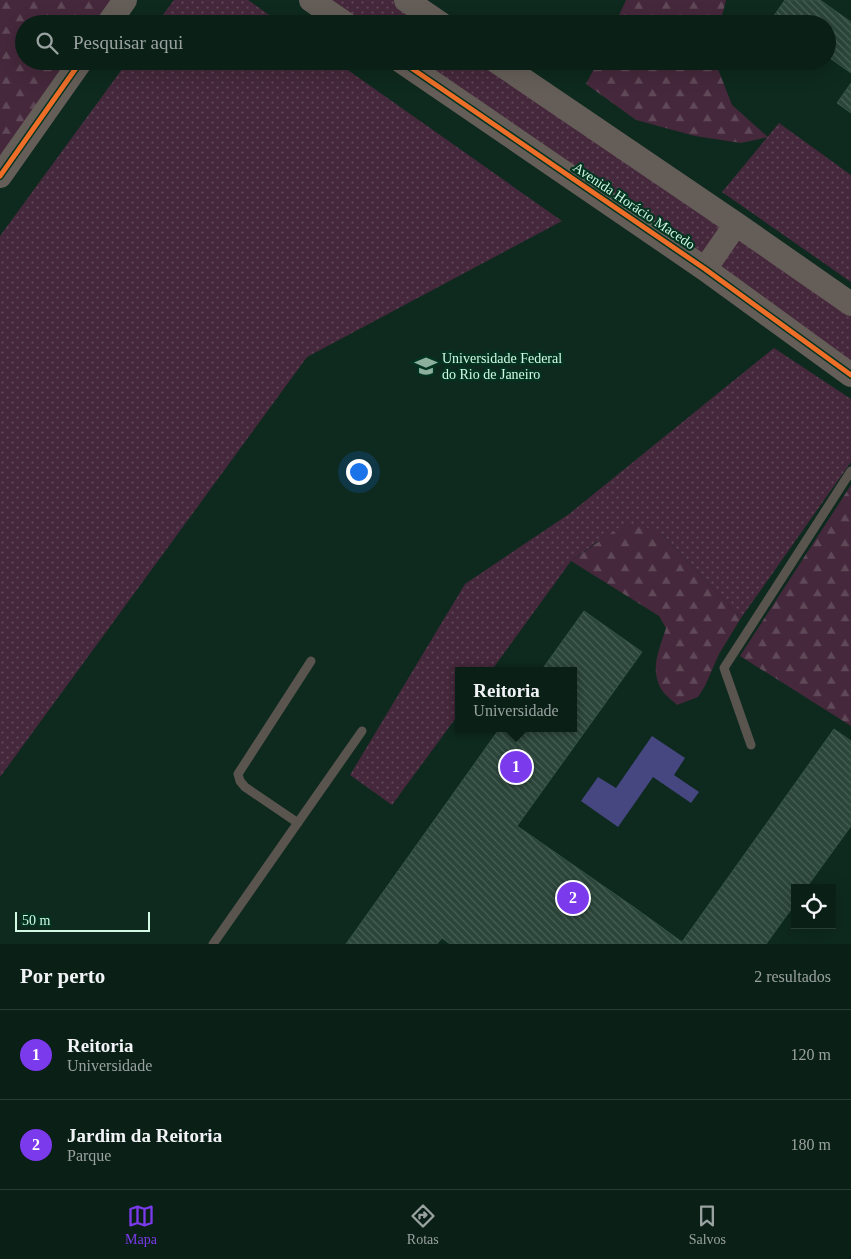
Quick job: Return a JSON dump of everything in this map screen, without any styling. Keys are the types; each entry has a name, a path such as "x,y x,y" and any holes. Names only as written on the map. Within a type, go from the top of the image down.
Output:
{"street":[{"path":"114,15 125,0"},
{"path":"311,0 333,15"},
{"path":"406,0 428,15"},
{"path":"0,176 75,70"},
{"name":"Avenida Horácio Macedo","path":"414,70 705,268 851,375"},
{"path":"509,70 851,304"},
{"path":"705,268 736,224"}],"lane":[{"path":"750,745 724,668 851,471"},
{"path":"298,823 245,787 240,781 238,774 311,661"},
{"path":"213,944 362,730"}],"green space":[{"path":"0,0 117,0 106,15 15,15 15,70 64,70 0,157"},
{"path":"174,0 248,0 269,15 163,15"},
{"path":"311,0 406,0 428,15 333,15"},
{"path":"626,0 726,0 722,15 619,15"},
{"path":"121,70 348,70 562,221 307,357 0,777 0,236"},
{"path":"414,70 509,70 851,304 851,375"},
{"path":"593,70 718,70 732,105 768,137 741,143 695,136 636,120 586,84"},
{"path":"779,123 851,175 851,282 722,192"},
{"path":"774,348 851,399 851,462 741,618 662,534 597,542 571,561 494,667 455,667 455,719 392,805 350,775 465,584 569,514"},
{"path":"851,485 851,726 740,656"},
{"path":"624,524 639,524 662,534 741,618 719,654 698,697 677,705 663,692 657,680 657,658 666,628 659,616 571,561"}],"shaded area":[{"path":"652,736 685,758 674,775 699,792 691,803 653,777 618,827 581,801 598,777 616,788"}],"building":[{"path":"785,0 820,0 851,22 851,73 836,62 836,15 774,15"},
{"path":"851,83 851,113 837,103"},
{"path":"584,611 642,652 517,826 682,942 834,729 851,741 851,826 809,884 791,884 791,910 766,944 450,944 442,938 437,944 346,944 497,732 577,732 577,667 544,667"}],"cycle path":[{"path":"0,176 75,70"},
{"path":"414,70 705,269 851,375"}],"place":[{"name":"Universidade Federal do Rio de Janeiro","path":"426,366"},
{"name":"Reitoria","path":"516,767"},
{"name":"Jardim da Reitoria","path":"573,898"}]}
